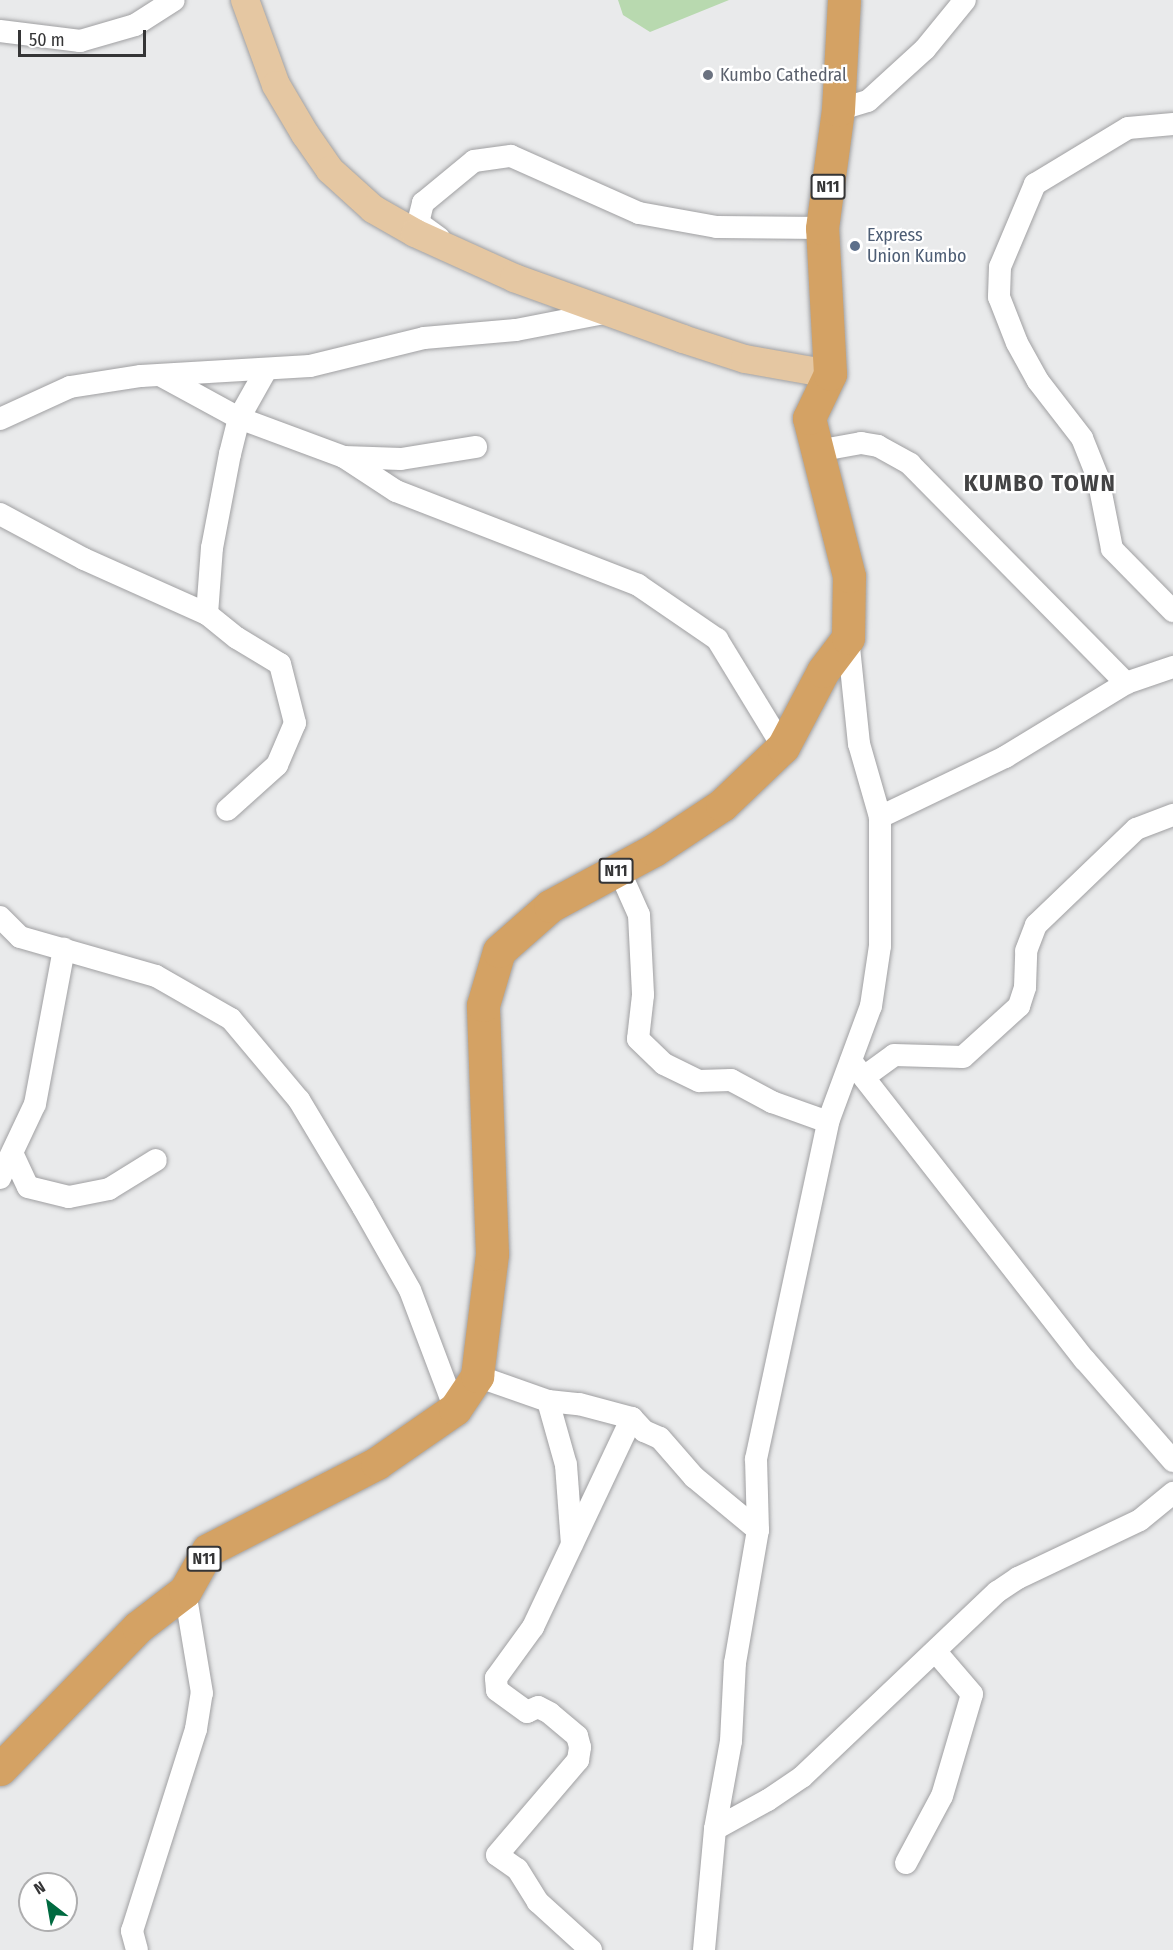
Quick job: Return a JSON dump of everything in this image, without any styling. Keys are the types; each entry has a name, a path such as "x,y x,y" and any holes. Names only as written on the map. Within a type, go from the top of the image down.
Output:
{"highway":[{"name":"N11","path":"0,1769 138,1627 185,1591 208,1550 377,1463 454,1409 477,1376 492,1254 483,1005 499,951 550,906 619,870 722,805 783,747 823,671 848,638 849,576 809,418 830,374 822,228 838,110 844,0"}],"main road":[{"path":"245,0 276,85 330,170 373,209 514,278 745,359 830,374"}],"street":[{"path":"0,31 80,41 135,24 174,0"},
{"path":"838,110 868,101 925,48 965,0"},
{"path":"1173,124 1128,128 1035,184 1000,267 999,297 1017,343 1038,381 1082,438 1098,478 1112,549 1173,611"},
{"path":"454,249 418,223 423,203 474,161 510,156 639,213 717,227 822,228"},
{"path":"0,418 70,387 160,375 310,366 424,338 516,330 611,311"},
{"path":"207,614 212,548 239,418 267,370"},
{"path":"160,375 239,418 344,458 396,491 639,585 717,639 783,747"},
{"path":"817,452 861,443 878,446 910,464 1126,683"},
{"path":"344,458 401,459 476,447"},
{"path":"0,514 84,559 207,614 237,638 280,664 295,723 276,765 228,810"},
{"path":"704,1950 715,1829 731,1741 735,1663 758,1530 756,1459 828,1122 857,1069 871,1006 880,946 880,818 859,744 848,638"},
{"path":"880,818 1005,757 1126,683 1173,667"},
{"path":"857,1069 894,1055 963,1057 1019,1006 1025,987 1026,951 1036,926 1136,829 1173,815"},
{"path":"619,870 639,915 643,995 638,1039 664,1064 699,1081 730,1080 772,1102 828,1122"},
{"path":"0,917 21,937 156,976 231,1019 299,1100 363,1207 410,1290 454,1409"},
{"path":"0,1178 14,1155 35,1104 64,949"},
{"path":"857,1069 1085,1360 1173,1461"},
{"path":"14,1155 28,1187"},
{"path":"0,1191 28,1187 69,1197 109,1189 156,1160"},
{"path":"477,1376 548,1401 579,1404 632,1419 660,1438 693,1478 758,1530"},
{"path":"548,1401 566,1465 572,1544"},
{"path":"591,1950 538,1902 517,1869 497,1855 578,1760 577,1736 550,1713 538,1707 527,1712 512,1702 497,1690 496,1678 532,1627 632,1419"},
{"path":"715,1829 768,1800 802,1777 997,1593 1018,1578 1140,1520 1173,1493"},
{"path":"137,1950 132,1931 196,1729 202,1693 185,1591"},
{"path":"906,1863 942,1796 972,1694 936,1652"}],"green space":[{"path":"618,0 729,0 650,32 623,15"}],"place":[{"name":"Kumbo Cathedral","path":"708,75"},
{"name":"Express Union Kumbo","path":"855,246"}],"district":[{"name":"KUMBO TOWN","path":"1040,484"}]}
